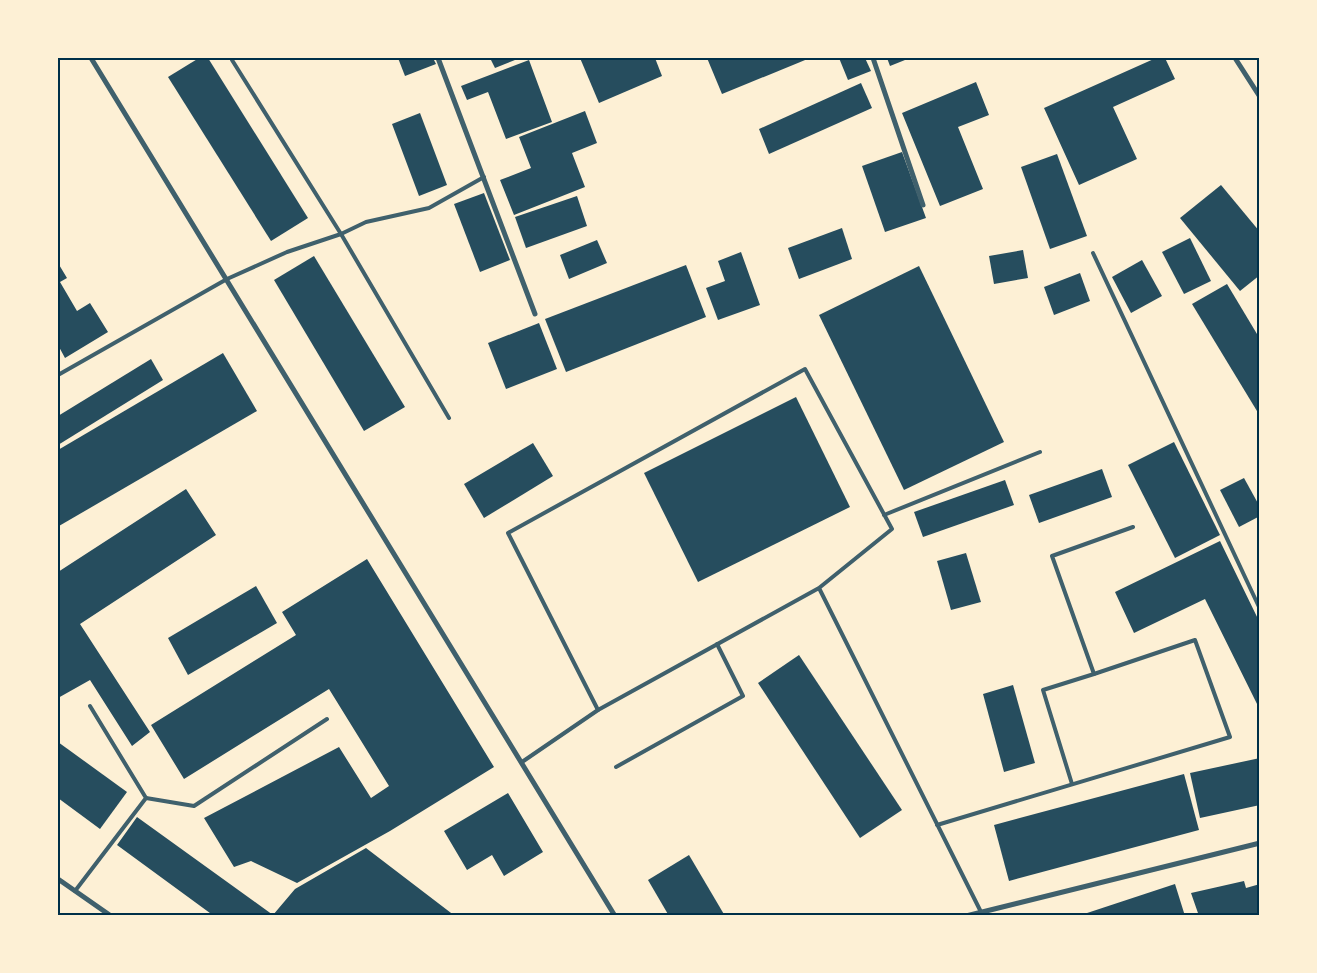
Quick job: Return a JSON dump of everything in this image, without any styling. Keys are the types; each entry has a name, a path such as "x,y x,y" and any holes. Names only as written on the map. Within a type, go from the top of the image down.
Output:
{"street":[{"path":"91,58 615,916"},
{"path":"438,58 535,314"},
{"path":"873,58 923,205"},
{"path":"1235,58 1260,97"},
{"path":"966,916 1260,843"},
{"path":"58,879 111,916"}],"lane":[{"path":"232,60 342,234 449,418"},
{"path":"58,375 227,279 287,252 342,234 366,222 429,208 484,178"},
{"path":"1093,253 1260,609"},
{"path":"522,762 598,710 819,588 892,529 805,369 508,533 598,710"},
{"path":"884,515 1040,452"},
{"path":"1094,674 1052,556 1132,526"},
{"path":"819,588 981,912"},
{"path":"937,825 1230,737 1194,640 1043,690 1072,784"},
{"path":"616,767 743,696 717,644"},
{"path":"90,706 146,798 194,806 327,719"},
{"path":"75,890 146,798"}],"building":[{"path":"199,58 208,58 308,218 271,241 168,77"},
{"path":"398,58 433,58 436,64 405,76"},
{"path":"490,58 520,58 495,68"},
{"path":"580,58 655,58 662,76 599,103"},
{"path":"707,58 810,58 722,94"},
{"path":"839,58 865,58 871,71 848,80"},
{"path":"887,58 910,58 890,66"},
{"path":"1156,58 1165,58 1175,79 1113,107 1137,159 1079,185 1044,108"},
{"path":"529,60 552,122 506,139 488,92 467,100 461,86"},
{"path":"976,82 989,115 958,127 983,189 940,206 902,113"},
{"path":"861,83 872,108 769,154 759,129"},
{"path":"585,111 597,143 572,153 585,187 514,215 500,180 531,168 519,137"},
{"path":"420,113 447,185 419,196 392,124"},
{"path":"902,152 926,218 885,232 862,166"},
{"path":"1057,154 1087,236 1050,249 1021,167"},
{"path":"1221,185 1260,232 1260,275 1240,291 1180,218"},
{"path":"484,193 510,260 480,272 454,204"},
{"path":"577,196 587,226 526,248 515,217"},
{"path":"842,228 852,259 799,279 788,248"},
{"path":"1190,238 1211,281 1184,294 1162,252"},
{"path":"597,240 607,263 569,279 560,255"},
{"path":"1023,250 1028,278 994,284 989,256"},
{"path":"741,252 760,305 718,320 706,288 725,281 718,261"},
{"path":"314,256 405,407 364,431 274,280"},
{"path":"1142,260 1162,296 1131,313 1112,277"},
{"path":"58,263 67,278 60,282 77,311 90,303 108,332 65,358 58,345"},
{"path":"686,265 706,317 566,372 545,319"},
{"path":"919,266 1004,442 904,490 819,315"},
{"path":"1080,273 1090,301 1054,315 1044,287"},
{"path":"1227,284 1260,339 1260,416 1192,304"},
{"path":"539,323 557,369 506,389 488,343"},
{"path":"223,353 257,411 59,526 58,450"},
{"path":"151,359 163,380 58,445 58,416"},
{"path":"796,397 850,507 698,582 644,473"},
{"path":"1174,442 1220,535 1175,558 1128,465"},
{"path":"533,443 553,476 484,518 464,484"},
{"path":"1102,469 1112,497 1039,523 1029,495"},
{"path":"1244,478 1260,507 1260,516 1239,527 1220,490"},
{"path":"1005,480 1014,505 923,537 914,512"},
{"path":"186,489 216,535 80,624 150,732 132,746 90,680 58,698 58,572"},
{"path":"1220,541 1260,623 1260,710 1205,599 1134,633 1115,592"},
{"path":"966,553 981,602 951,610 937,561"},
{"path":"367,559 494,767 390,831 297,883 251,861 234,867 204,818 339,747 371,798 389,786 329,689 184,779 151,725 296,635 282,612"},
{"path":"256,586 277,623 188,675 168,638"},
{"path":"799,655 902,810 860,838 758,683"},
{"path":"1013,685 1035,763 1004,772 983,694"},
{"path":"58,742 127,792 100,829 58,798"},
{"path":"1260,758 1260,805 1200,818 1190,773"},
{"path":"1184,774 1199,830 1009,881 994,825"},
{"path":"508,793 543,852 504,876 492,855 467,870 444,831"},
{"path":"137,817 273,915 295,889 366,848 455,916 214,916 117,845"},
{"path":"689,855 725,916 669,916 648,880"},
{"path":"1244,881 1246,888 1260,884 1260,916 1199,916 1191,893"},
{"path":"1175,884 1185,916 1081,916 1081,915"}]}
